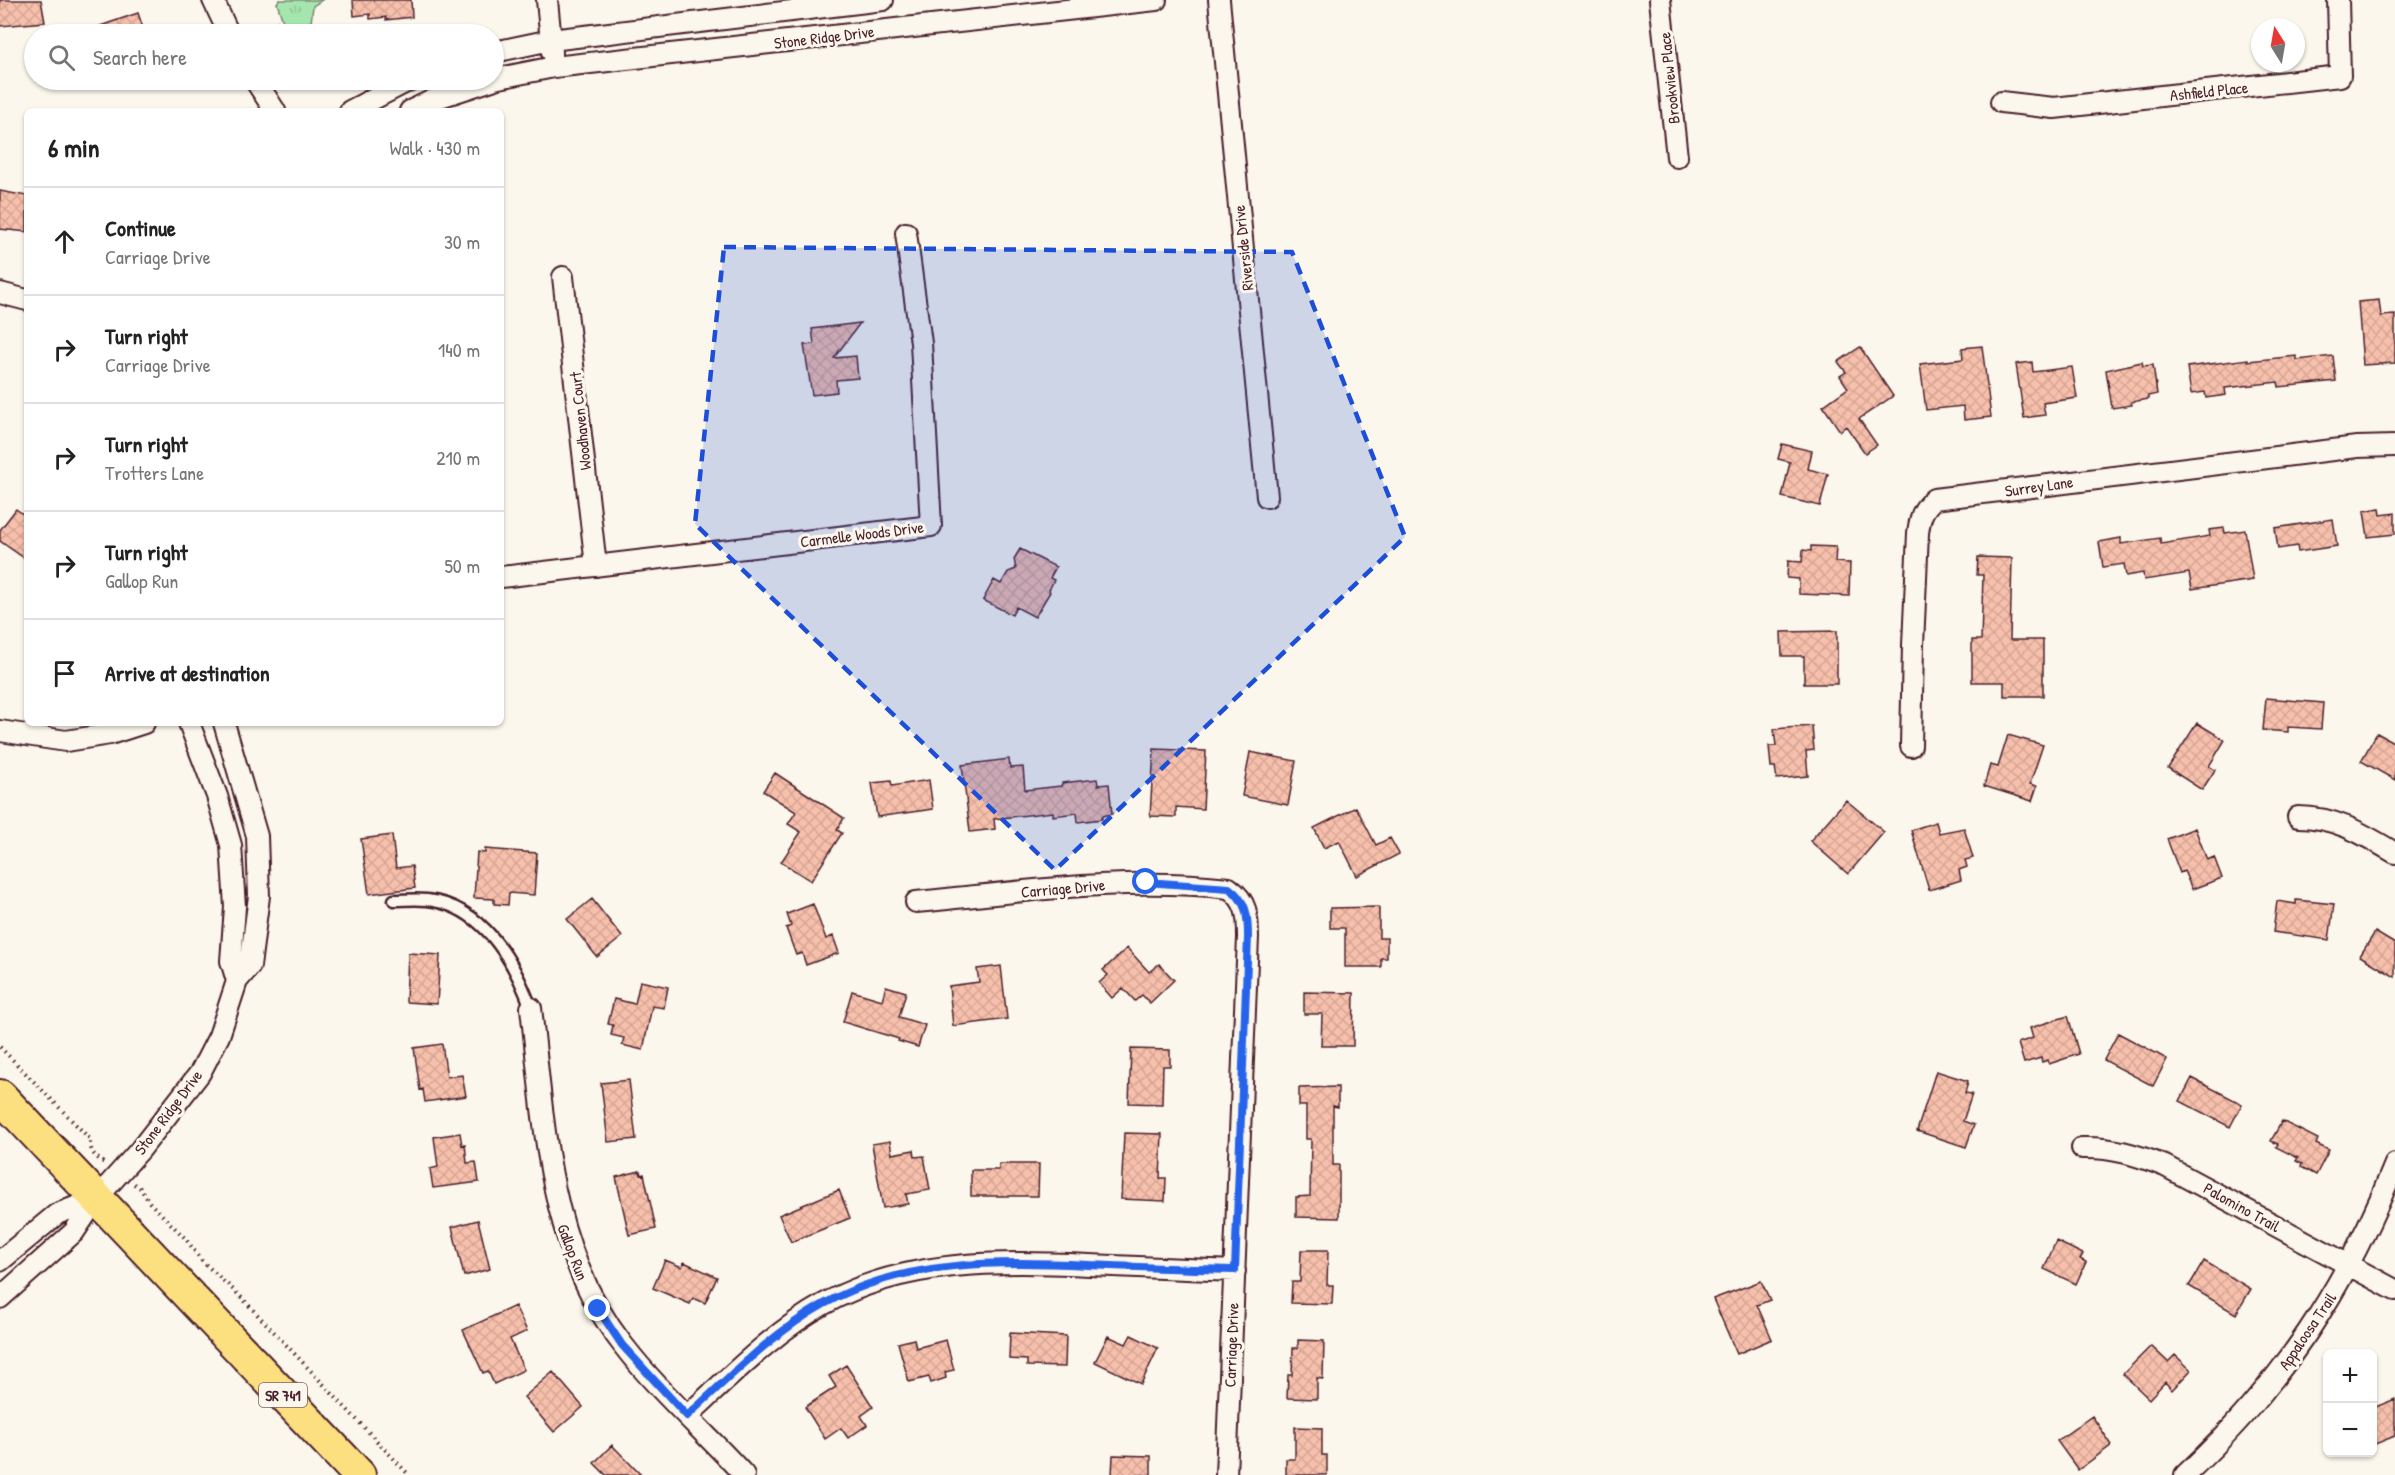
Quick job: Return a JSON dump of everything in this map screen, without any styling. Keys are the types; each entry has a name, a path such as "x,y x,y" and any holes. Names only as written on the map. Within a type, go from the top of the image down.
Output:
{"main road":[{"name":"SR 741","path":"0,1096 359,1475"}],"street":[{"path":"213,0 225,24"},
{"path":"547,0 554,67"},
{"path":"875,0 880,30"},
{"name":"Stone Ridge Drive","path":"504,49 551,40 883,0"},
{"name":"Stone Ridge Drive","path":"504,77 554,67 1156,0"},
{"name":"Riverside Drive","path":"1219,0 1267,497"},
{"name":"Brookview Place","path":"1660,0 1677,157"},
{"name":"Ashfield Place","path":"2001,102 2054,108 2340,76 2338,0"},
{"path":"261,90 273,108"},
{"path":"356,108 391,90"},
{"name":"Stone Ridge Drive","path":"416,108 461,90"},
{"name":"Carmelle Woods Drive","path":"504,577 931,526 921,343 906,233"},
{"name":"Woodhaven Court","path":"563,277 596,566"},
{"path":"0,293 24,299"},
{"name":"Surrey Lane","path":"1911,746 1918,533 1925,507 1934,499 2357,447 2395,446"},
{"path":"0,731 66,741 110,734 135,726"},
{"name":"Stone Ridge Drive","path":"190,726 217,796 231,845 236,907 231,961 237,981"},
{"name":"Stone Ridge Drive","path":"0,1298 74,1232 96,1199 140,1150 200,1073 219,1036 237,981 250,966 259,896 257,836 225,726"},
{"path":"2298,817 2312,817 2340,823 2395,853"},
{"name":"Carriage Drive","path":"916,902 1086,885 1146,882 1229,888 1239,896 1246,907 1248,937 1226,1475"},
{"name":"Gallop Run","path":"531,1008 549,1159 568,1244 598,1309 622,1345 744,1475"},
{"name":"Palomino Trail","path":"2082,1148 2110,1149 2165,1166 2395,1290"},
{"name":"Appaloosa Trail","path":"2185,1475 2226,1435 2271,1384 2314,1326 2349,1267 2376,1211 2395,1164"},
{"name":"Stone Ridge Drive","path":"0,1261 57,1214 96,1199"},
{"path":"687,1416 765,1346 800,1319 850,1291 891,1277 933,1268 976,1263 1049,1263 1235,1270"}],"lane":[{"path":"394,900 428,900 440,903 464,913 486,928 514,967 531,1008"}],"path":[{"path":"276,24 282,19"},
{"path":"0,1047 90,1140 93,1155 140,1188 150,1203 185,1238 202,1261 240,1296 409,1475"}],"highlighted area":[{"path":"724,247 1292,252 1405,537 1055,870 695,524"}],"green space":[{"path":"279,0 322,0 313,6 311,24 284,24 277,3"}],"building":[{"path":"0,0 41,0 45,22 0,26"},
{"path":"353,0 411,0 412,17 386,20 386,17 370,19 370,14 354,16"},
{"path":"138,13 142,24 106,24"},
{"path":"0,191 24,195 24,232 0,229"},
{"path":"2379,300 2381,316 2395,315 2395,363 2363,365 2358,302"},
{"path":"860,323 834,358 856,356 858,378 836,380 837,392 812,395 804,345 814,344 812,329"},
{"path":"1982,346 1991,417 1964,420 1963,406 1926,410 1920,364 1963,359 1962,348"},
{"path":"1860,347 1893,396 1859,419 1877,445 1865,453 1846,426 1840,431 1823,406 1848,388 1840,376 1846,372 1838,362"},
{"path":"2297,356 2297,360 2333,356 2336,381 2279,387 2278,382 2225,388 2226,395 2206,398 2205,392 2191,394 2187,367 2248,359 2248,361"},
{"path":"2032,362 2033,372 2072,367 2077,398 2043,403 2045,415 2024,418 2016,364"},
{"path":"2142,362 2143,366 2153,365 2157,394 2148,396 2148,399 2131,402 2132,405 2112,408 2106,370"},
{"path":"1782,444 1812,451 1808,469 1828,474 1820,506 1782,497 1790,462 1778,459"},
{"path":"2380,508 2381,515 2395,513 2395,534 2368,537 2364,511"},
{"path":"16,509 24,515 24,558 0,541 0,530"},
{"path":"2333,519 2337,546 2298,552 2297,546 2278,549 2275,528"},
{"path":"2224,528 2225,533 2245,530 2253,580 2192,589 2189,573 2144,580 2143,573 2126,576 2124,564 2103,567 2099,542 2121,538 2121,544 2160,538 2161,544 2210,536 2209,530"},
{"path":"1811,546 1836,547 1835,562 1850,563 1849,596 1799,594 1799,579 1787,578 1788,561 1802,562 1803,550 1811,551"},
{"path":"1020,549 1056,567 1050,578 1054,580 1050,592 1035,617 1016,607 1012,615 983,600 994,580 1001,584 1008,572 1016,569 1014,559"},
{"path":"1978,557 2012,558 2010,640 2043,640 2043,696 2004,696 2004,682 1972,682 1972,640 1981,640 1983,575 1977,575"},
{"path":"1837,631 1837,684 1804,684 1804,656 1782,656 1781,632"},
{"path":"2266,698 2323,703 2321,729 2288,727 2288,732 2263,730"},
{"path":"2197,723 2225,740 2209,766 2215,770 2202,790 2168,768"},
{"path":"1812,726 1814,750 1806,751 1808,776 1777,779 1775,767 1771,767 1769,746 1776,746 1774,729"},
{"path":"2377,733 2395,743 2395,780 2361,761"},
{"path":"2008,735 2043,745 2030,784 2037,786 2032,801 1984,786 1990,765 1998,767"},
{"path":"1154,749 1206,751 1203,809 1176,807 1176,817 1150,816"},
{"path":"1250,752 1296,761 1288,805 1242,796"},
{"path":"1009,759 1010,768 1023,767 1025,790 1097,779 1098,785 1109,784 1112,814 1102,816 1102,819 1078,822 1077,813 1053,816 1053,812 994,819 995,829 970,832 962,765"},
{"path":"775,773 844,818 837,830 842,833 811,881 781,862 801,832 788,824 796,812 763,791"},
{"path":"929,780 933,809 877,817 872,783 891,781 892,786"},
{"path":"1846,800 1884,832 1848,874 1810,841"},
{"path":"1356,807 1376,845 1390,838 1399,854 1357,876 1339,841 1324,848 1314,828"},
{"path":"1936,822 1939,833 1964,828 1973,858 1965,860 1967,867 1959,870 1961,880 1929,890 1911,830"},
{"path":"2195,828 2207,860 2214,857 2222,878 2192,889 2184,871 2180,873 2167,839"},
{"path":"392,835 396,868 412,866 415,888 369,894 361,839"},
{"path":"485,849 537,853 534,895 509,893 508,905 494,904 494,899 474,898 477,852 485,853"},
{"path":"592,899 622,937 597,957 567,919"},
{"path":"2296,900 2334,904 2329,940 2273,932 2277,901 2296,904"},
{"path":"813,904 826,939 833,936 839,953 806,965 802,953 796,955 786,928 791,926 787,914"},
{"path":"1379,907 1379,938 1387,938 1387,958 1381,958 1381,967 1345,967 1345,928 1330,928 1330,908"},
{"path":"2375,932 2395,944 2395,977 2360,956"},
{"path":"1127,948 1149,972 1159,964 1174,980 1150,1003 1142,995 1135,1001 1123,988 1112,998 1099,983 1108,975 1103,970"},
{"path":"408,953 440,955 437,1004 406,1002"},
{"path":"1001,966 1007,1019 953,1026 949,986 979,982 977,969"},
{"path":"640,981 668,987 664,1008 652,1006 643,1050 622,1045 624,1038 611,1035 613,1025 608,1024 614,999 635,1004"},
{"path":"886,986 906,992 899,1017 925,1025 918,1047 843,1022 852,991 882,1000"},
{"path":"1304,992 1354,993 1353,1046 1321,1046 1322,1014 1304,1014"},
{"path":"2068,1016 2079,1054 2049,1064 2048,1060 2042,1062 2041,1058 2024,1063 2018,1043 2033,1038 2030,1028"},
{"path":"2118,1033 2167,1059 2153,1086 2104,1060"},
{"path":"442,1044 447,1077 462,1075 466,1096 425,1102 423,1089 420,1090 414,1048"},
{"path":"1131,1049 1170,1050 1170,1066 1163,1066 1162,1104 1129,1103"},
{"path":"1936,1071 1968,1081 1965,1093 1972,1094 1963,1121 1974,1125 1966,1147 1917,1131"},
{"path":"2192,1078 2242,1104 2230,1127 2180,1101"},
{"path":"629,1080 636,1139 608,1142 601,1083"},
{"path":"1338,1087 1338,1107 1333,1106 1333,1165 1339,1165 1339,1218 1296,1217 1296,1197 1310,1196 1311,1139 1306,1139 1306,1106 1299,1106 1299,1088"},
{"path":"2282,1121 2318,1139 2316,1144 2329,1150 2316,1175 2301,1167 2302,1164 2296,1161 2298,1158 2276,1147 2278,1144 2271,1141"},
{"path":"460,1133 462,1145 465,1144 467,1163 476,1162 479,1182 433,1188 430,1169 438,1167 434,1137"},
{"path":"1124,1133 1162,1134 1160,1178 1166,1178 1165,1201 1121,1199"},
{"path":"890,1141 892,1154 914,1150 915,1157 924,1156 930,1190 906,1194 908,1204 883,1208 872,1144"},
{"path":"999,1164 1039,1164 1038,1196 971,1196 971,1170 999,1170"},
{"path":"640,1171 641,1175 644,1174 656,1229 629,1235 616,1177"},
{"path":"839,1190 850,1218 791,1242 779,1215"},
{"path":"478,1220 490,1269 464,1276 452,1227"},
{"path":"2056,1241 2083,1254 2080,1259 2086,1262 2076,1284 2044,1269"},
{"path":"1301,1250 1328,1250 1327,1285 1333,1285 1332,1304 1291,1303 1292,1282 1300,1282"},
{"path":"665,1260 682,1267 684,1262 717,1277 705,1303 693,1298 690,1304 653,1288"},
{"path":"2204,1261 2251,1289 2236,1314 2189,1286"},
{"path":"1761,1281 1770,1300 1757,1305 1772,1339 1737,1354 1713,1299"},
{"path":"515,1306 527,1331 510,1339 524,1370 494,1384 488,1371 483,1373 463,1330"},
{"path":"1010,1333 1066,1336 1065,1367 1027,1366 1027,1360 1009,1359"},
{"path":"1131,1335 1158,1348 1141,1384 1095,1362 1108,1336 1126,1344"},
{"path":"914,1339 916,1348 946,1340 954,1370 945,1372 946,1378 931,1383 929,1377 909,1382 898,1343"},
{"path":"1298,1340 1324,1341 1323,1379 1317,1378 1317,1399 1287,1398 1288,1375 1292,1375 1293,1348 1298,1348"},
{"path":"2151,1346 2168,1362 2175,1355 2191,1370 2172,1390 2165,1382 2149,1399 2123,1374"},
{"path":"846,1365 873,1407 861,1416 867,1425 848,1438 841,1428 825,1439 805,1407 836,1387 829,1376"},
{"path":"553,1372 583,1407 554,1432 524,1397"},
{"path":"2395,1399 2395,1436 2377,1443 2377,1406"},
{"path":"2092,1416 2112,1445 2078,1470 2057,1441"},
{"path":"1295,1427 1322,1428 1322,1455 1327,1455 1327,1475 1286,1475 1286,1459 1295,1459"},
{"path":"612,1445 641,1475 606,1475 594,1463"},
{"path":"1113,1455 1151,1456 1151,1475 1112,1475"}],"route":[{"path":"598,1309 622,1345 687,1416 765,1346 800,1319 850,1291 891,1277 933,1268 976,1263 1049,1263 1235,1270 1248,937 1246,907 1239,896 1229,888 1146,882"}]}
